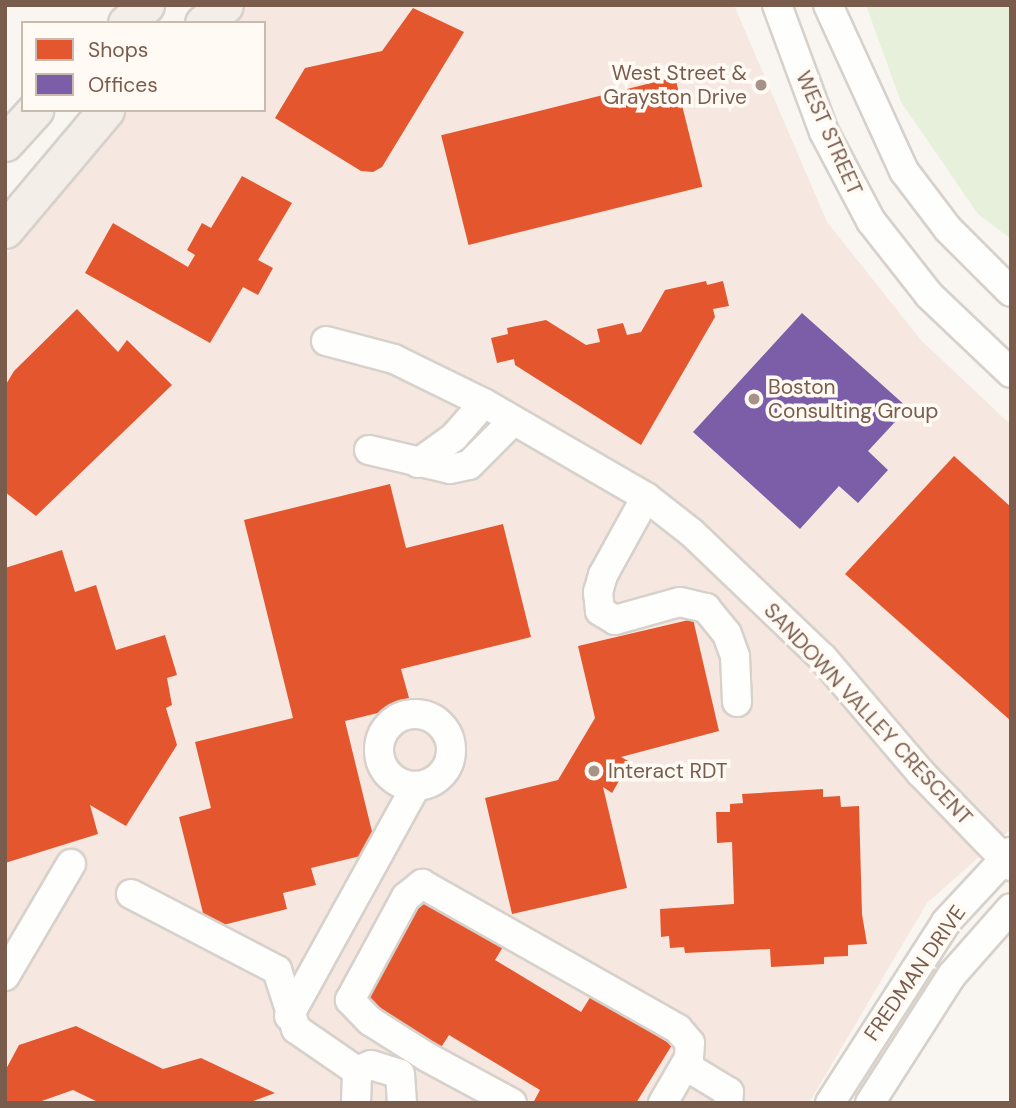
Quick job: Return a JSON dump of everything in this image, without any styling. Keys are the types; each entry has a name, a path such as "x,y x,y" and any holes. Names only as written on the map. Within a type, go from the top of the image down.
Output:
{"main road":[{"path":"129,21 146,5"},
{"path":"5,143 33,112"},
{"path":"5,230 104,112"}],"street":[{"name":"WEST STREET","path":"777,5 824,132 871,221 929,295 1011,373"},
{"path":"828,5 904,171 948,229 1011,292"},
{"name":"SANDOWN VALLEY CRESCENT","path":"326,341 394,359 484,403 646,497 692,533 823,659 919,772 1008,858"},
{"path":"418,463 454,437 484,403"},
{"path":"369,450 450,469 470,465 513,421"},
{"path":"646,497 603,575 597,592 600,611 615,620 680,602 706,608 727,634 735,656 737,702"},
{"path":"289,1016 416,786"},
{"name":"FREDMAN DRIVE","path":"830,1103 946,922 1008,858"},
{"path":"5,976 71,864"},
{"path":"512,1103 427,1058 370,1021 350,1000 406,897 422,884 678,1029 690,1044 686,1066 663,1103"},
{"path":"131,894 277,970 289,1016 296,1029 357,1071"},
{"name":"FREDMAN DRIVE","path":"870,1103 953,975 1011,908"},
{"path":"357,1071 371,1065 393,1069 403,1081 402,1103"},
{"path":"686,1066 729,1092 728,1103"},
{"path":"356,1103 357,1071"}],"shaded area":[{"path":"212,5 734,5 827,222 921,340 1011,425 1011,829 927,903 809,1103 5,1103 5,257 124,112 266,112 266,21 200,21"}],"green space":[{"path":"866,5 1011,5 1011,239 978,214 901,102"}],"building: Shops":[{"path":"413,8 464,32 382,167 373,172 361,171 275,118 305,68 382,51"},
{"path":"675,77 702,187 468,245 441,135"},
{"path":"242,176 292,203 258,260 273,268 258,295 243,287 210,343 85,273 113,223 188,267 195,255 187,250 202,223 211,228"},
{"path":"706,281 707,285 723,281 729,306 713,309 715,317 641,445 515,365 514,359 497,363 491,338 508,334 507,328 546,320 586,345 600,342 597,329 623,323 627,335 641,332 665,290"},
{"path":"77,309 118,352 127,340 172,385 36,516 5,492 5,386 14,371"},
{"path":"954,456 1011,507 1011,721 845,574"},
{"path":"390,484 406,548 503,524 531,637 401,669 411,705 345,721 377,852 311,868 316,885 283,893 287,909 207,929 179,817 211,808 195,742 293,718 244,520"},
{"path":"62,550 75,592 96,585 116,650 165,635 177,675 167,678 172,705 166,708 177,745 126,826 90,805 98,834 5,863 5,568"},
{"name":"Interact RDT","path":"693,619 719,731 621,757 630,762 612,793 603,787 627,888 512,914 485,798 558,780 595,718 578,646"},
{"path":"823,789 823,797 840,796 841,807 859,806 862,914 867,944 848,945 848,956 824,957 824,964 771,967 770,949 685,953 684,947 670,948 669,936 661,937 660,909 734,904 732,842 717,843 716,812 730,812 730,804 743,803 742,794"},
{"path":"426,894 506,942 495,960 581,1012 591,996 672,1045 636,1103 533,1103 540,1090 449,1035 440,1049 360,1001"},
{"path":"76,1026 163,1069 201,1058 275,1093 248,1103 100,1103 73,1090 36,1103 5,1103 5,1071 19,1045"}],"building: Offices":[{"path":"802,313 908,408 868,451 888,470 858,503 839,486 800,529 693,432"}],"place":[{"name":"West Street & Grayston Drive","path":"761,85"},
{"name":"Boston Consulting Group","path":"754,399"},
{"name":"Interact RDT","path":"594,771"}]}
